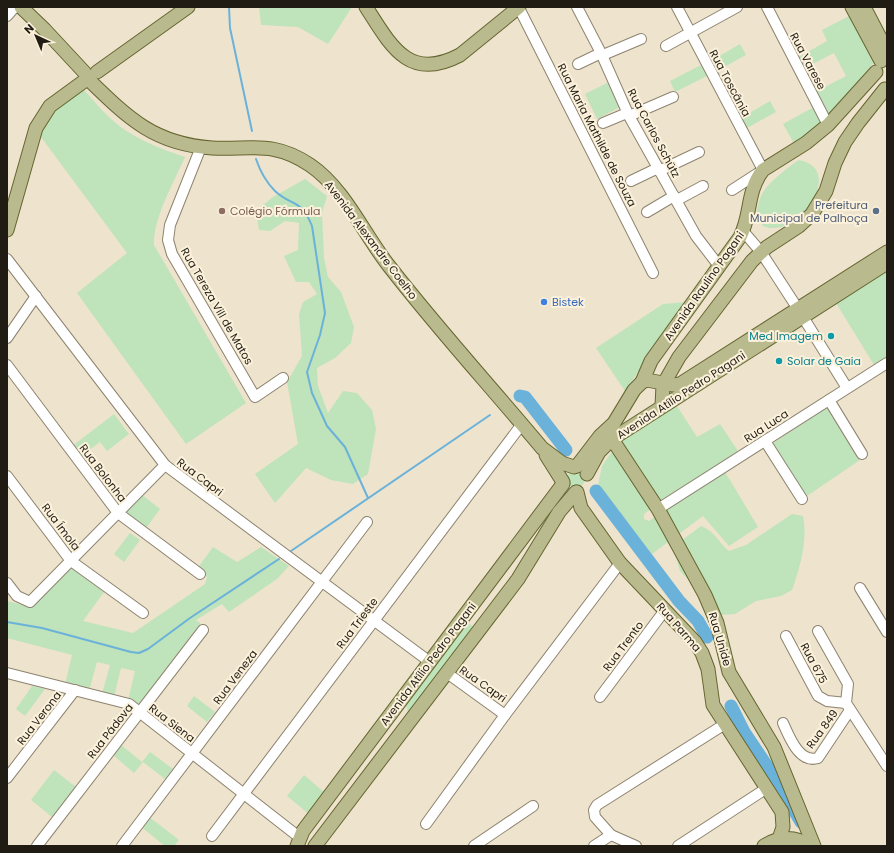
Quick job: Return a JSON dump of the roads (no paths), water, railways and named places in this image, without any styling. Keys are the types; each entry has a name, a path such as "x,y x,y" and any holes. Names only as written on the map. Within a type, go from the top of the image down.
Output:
{"main road":[{"name":"Avenida Alexandre Coelho","path":"21,7 91,74 108,99 131,120 146,130 172,141 201,147 268,148 297,158 310,165 334,189 391,269 542,448 563,483"},
{"path":"7,230 36,128 50,106 91,74 188,7"},
{"path":"366,7 386,38 400,54 408,60 429,65 449,60 460,55 519,7"},
{"path":"852,7 883,61"},
{"path":"864,7 883,61 879,84 886,89"},
{"name":"Avenida Raulino Pagani","path":"642,382 651,361 743,231 747,219 750,193 763,170 806,143 828,126 883,61"},
{"name":"Avenida Raulino Pagani","path":"663,385 678,357 738,276 761,252 799,226 815,211 826,191 835,163 845,142 858,123 886,89"},
{"name":"Avenida Atílio Pedro Pagani","path":"588,474 599,452 612,439 800,313 887,252"},
{"name":"Avenida Atílio Pedro Pagani","path":"575,467 596,440 618,417 634,390 642,382 647,380 663,385 680,384 887,263"},
{"path":"662,406 663,385"},
{"name":"Rua Unide","path":"612,439 658,510 705,595 717,624 729,672 774,748 814,846"},
{"name":"Avenida Alexandre Coelho","path":"542,448 562,463 575,467"},
{"path":"575,467 583,469 588,474 588,482 586,487 576,492 568,490 563,483 566,470 575,467"},
{"name":"Avenida Atílio Pedro Pagani","path":"298,842 341,781 563,483"},
{"name":"Avenida Atílio Pedro Pagani","path":"315,846 413,719 518,578 559,512 576,492"},
{"name":"Rua Parma","path":"576,492 581,508 620,563 662,613 702,653 709,674 713,705 782,812 783,827 779,839"},
{"path":"503,564 507,574 518,578"},
{"path":"463,618 473,620 478,627 478,631"},
{"path":"702,653 711,653 722,644"},
{"path":"709,674 713,670 723,668 729,672"},
{"path":"398,705 400,716 406,720 413,719"},
{"path":"331,824 322,817 322,814 335,795 341,781"},
{"path":"764,846 779,839 793,838 810,846"}],"street":[{"path":"7,16 15,7"},
{"name":"Rua Maria Mathilde de Souza","path":"519,7 653,273"},
{"name":"Rua Carlos Schütz","path":"576,7 602,54 628,114 696,236 719,266"},
{"name":"Rua Toscânia","path":"677,7 763,170"},
{"path":"666,46 737,7"},
{"name":"Rua Varese","path":"767,7 828,126"},
{"path":"578,64 642,39"},
{"path":"603,123 673,97"},
{"name":"Rua Tereza Vill de Matos","path":"201,147 170,225 168,240 172,254 255,397 283,378"},
{"path":"631,181 699,152"},
{"path":"732,190 763,170"},
{"path":"647,212 703,186"},
{"path":"743,231 761,252 847,388"},
{"name":"Rua Capri","path":"7,259 165,465 430,662"},
{"path":"7,338 36,296"},
{"name":"Rua Luca","path":"658,510 887,363"},
{"name":"Rua Bolonha","path":"7,365 118,513 200,574"},
{"path":"829,400 862,454"},
{"name":"Rua Trieste","path":"212,836 522,424"},
{"path":"764,441 802,499"},
{"path":"7,583 18,596 30,602 165,465"},
{"name":"Rua Ímola","path":"7,476 71,561 143,613"},
{"name":"Rua Veneza","path":"122,846 367,522"},
{"path":"426,824 505,715 620,563"},
{"path":"860,588 887,632"},
{"name":"Rua Trento","path":"600,697 662,613"},
{"name":"Rua Pádova","path":"37,846 203,630"},
{"path":"818,631 848,684 848,706 887,766"},
{"name":"Rua 675","path":"786,636 818,696 827,701 848,706"},
{"name":"Rua Siena","path":"7,673 129,704 244,794 298,842"},
{"name":"Rua Capri","path":"447,673 505,715"},
{"name":"Rua Verona","path":"7,778 75,690"},
{"name":"Rua 849","path":"783,723 795,747 809,759 818,758 848,706"},
{"path":"636,846 611,835 595,817 594,810 597,805 725,724"},
{"path":"678,846 767,788"},
{"path":"474,846 533,806"},
{"path":"594,846 611,835"}],"waterway":[{"path":"229,7 230,28 252,131"},
{"path":"256,159 259,168 272,188 281,196 300,207 308,217 312,226 325,313 320,335 307,372 312,393 327,426 345,447 368,498"},
{"path":"520,396 525,397 566,450"},
{"path":"291,551 490,415"},
{"path":"596,491 679,601 698,621 707,637"},
{"path":"7,622 42,628 139,653 148,649 190,618 279,559"},
{"path":"731,706 744,732 771,772 801,822"}],"place":[{"name":"Colégio Fórmula","path":"222,211"},
{"name":"Prefeitura Municipal de Palhoça","path":"876,211"},
{"name":"Bistek","path":"544,302"},
{"name":"Med Imagem","path":"831,336"},
{"name":"Solar de Gaia","path":"779,361"}]}
